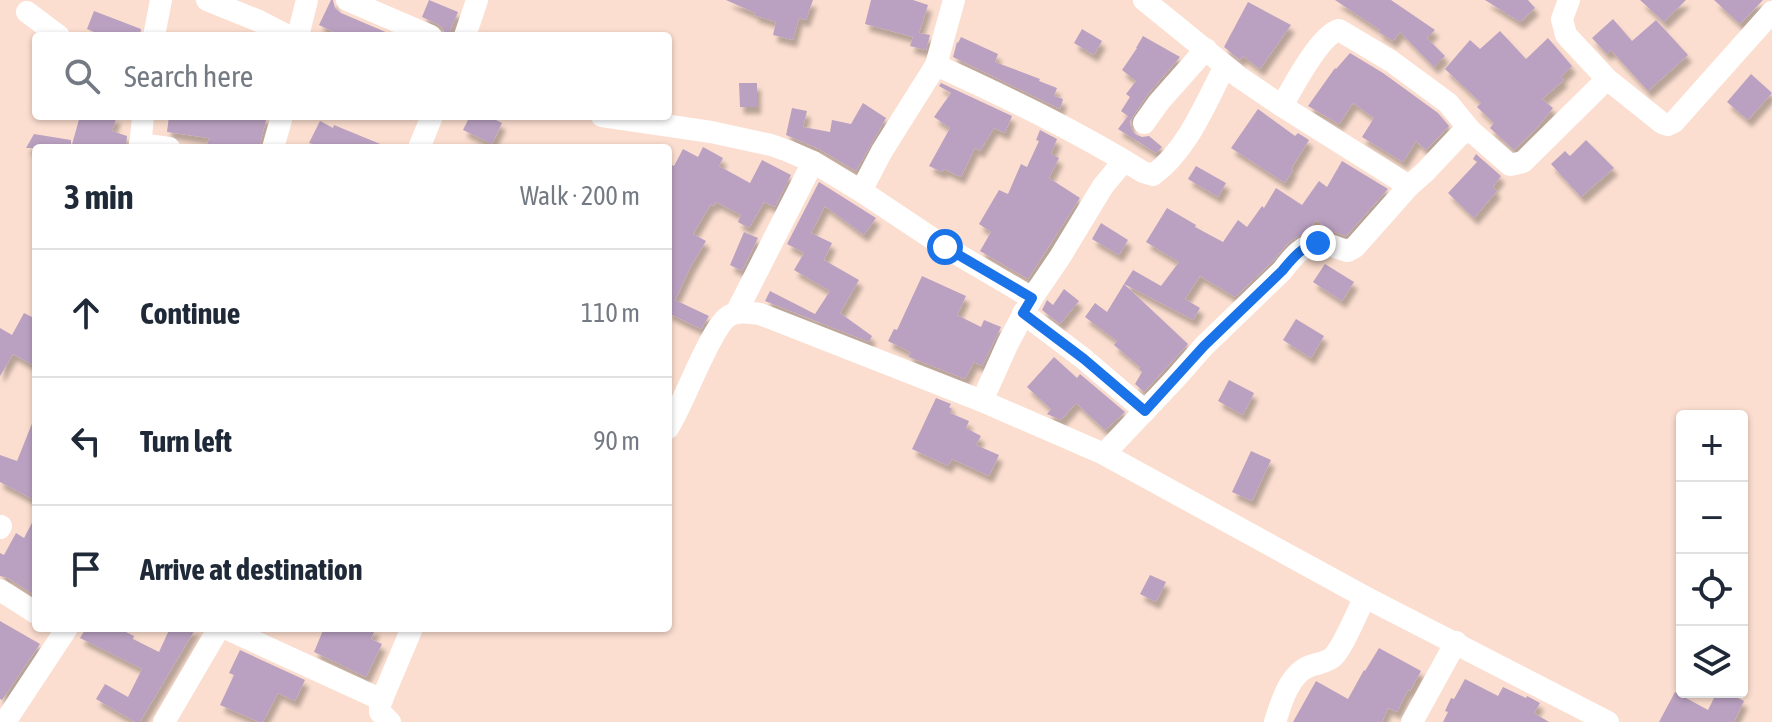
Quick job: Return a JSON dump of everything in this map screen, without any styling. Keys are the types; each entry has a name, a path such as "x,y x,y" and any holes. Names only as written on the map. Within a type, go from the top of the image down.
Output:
{"street":[{"path":"155,32 161,0"},
{"path":"207,0 280,32"},
{"path":"299,32 307,0"},
{"path":"347,0 422,32"},
{"path":"466,32 477,0"},
{"path":"861,191 882,151 936,65 953,0"},
{"path":"1144,0 1225,66 1409,186"},
{"path":"1569,0 1562,19 1566,35 1607,79 1668,125 1772,12"},
{"path":"27,12 54,32"},
{"path":"1282,106 1308,63 1332,32 1339,30 1391,61 1448,103 1470,130 1510,165 1523,162 1607,79"},
{"path":"1144,123 1206,49"},
{"path":"936,65 1078,133 1148,175 1153,175 1176,154 1225,66"},
{"path":"140,144 143,120"},
{"path":"274,144 281,120"},
{"path":"421,144 430,120"},
{"path":"629,120 760,142 813,162 861,191 1028,305 1084,359 1145,411"},
{"path":"1104,454 1204,346 1303,249 1311,244 1323,243 1348,251 1355,247 1409,186 1464,132 1470,130"},
{"path":"982,401 1028,305 1103,186 1124,161"},
{"path":"736,313 813,162"},
{"path":"672,420 725,318 736,313 760,314 982,401 1104,454 1365,597 1456,642 1571,714 1608,722"},
{"path":"0,590 32,610"},
{"path":"1275,722 1282,699 1295,676 1334,656 1365,597"},
{"path":"5,722 63,632"},
{"path":"164,722 220,632"},
{"path":"231,632 382,700"},
{"path":"390,722 380,712 380,704 410,632"},
{"path":"1412,722 1456,642"}],"building":[{"path":"333,0 335,8 341,13 386,32 334,32 319,25"},
{"path":"429,0 458,12 450,32 444,32 443,28 422,17"},
{"path":"726,0 813,0 806,20 799,18 793,40 773,35 776,22 754,15"},
{"path":"871,0 913,0 928,5 919,33 930,35 926,50 910,46 913,37 865,24"},
{"path":"1335,0 1391,0 1435,30 1427,38 1445,56 1434,67 1400,32 1393,41"},
{"path":"1485,0 1528,0 1535,8 1520,22"},
{"path":"1640,0 1686,0 1664,22"},
{"path":"1714,0 1763,0 1740,24"},
{"path":"1248,2 1291,25 1260,69 1243,56 1240,60 1224,47"},
{"path":"94,11 141,29 141,32 94,32 87,29"},
{"path":"1613,19 1632,41 1656,20 1688,55 1648,91 1611,50 1607,54 1592,38"},
{"path":"1082,29 1102,41 1094,55 1074,43"},
{"path":"1500,31 1526,59 1548,38 1572,66 1561,77 1564,80 1542,99 1553,108 1514,150 1490,128 1494,123 1477,107 1481,103 1445,69 1470,40 1480,49"},
{"path":"1143,36 1180,57 1148,94 1130,121 1135,134 1149,136 1162,147 1156,153 1118,129 1128,116 1121,111 1130,97 1126,94 1136,81 1122,70"},
{"path":"961,37 998,54 995,62 1057,88 1054,96 1063,99 1060,109 953,57"},
{"path":"1350,53 1438,113 1449,126 1426,150 1416,141 1403,162 1362,137 1374,118 1353,103 1339,124 1308,106 1335,68"},
{"path":"1751,74 1772,93 1748,120 1727,102"},
{"path":"739,83 757,83 757,107 740,107"},
{"path":"941,83 1012,116 1005,133 994,128 980,151 975,148 961,177 929,166 950,128 934,117 951,93 939,86"},
{"path":"863,103 886,118 856,171 819,149 786,135 792,108 807,111 803,127 830,132 832,120 851,124"},
{"path":"1258,109 1295,136 1298,133 1309,140 1285,183 1231,148"},
{"path":"79,120 116,120 112,131 127,136 126,144 72,144"},
{"path":"168,120 266,120 260,144 207,144 209,138 167,132"},
{"path":"468,120 496,120 502,123 492,144 463,130"},
{"path":"320,121 380,144 312,144 309,143"},
{"path":"1040,130 1057,139 1051,154 1059,158 1049,178 1080,198 1028,279 980,251 991,232 979,224 999,190 1008,194 1021,164 1027,167 1039,141 1036,140"},
{"path":"34,134 71,140 71,144 32,144 32,148 26,148"},
{"path":"1586,140 1614,168 1581,197 1551,164 1565,151 1570,156"},
{"path":"703,147 723,158 719,166 750,183 762,160 791,175 775,207 764,202 749,228 738,222 741,215 716,202 714,206 711,204 693,234 706,241 675,300 709,316 701,329 672,315 672,165 683,149 698,157"},
{"path":"1476,154 1501,176 1493,187 1497,191 1474,218 1448,193 1477,162 1473,159"},
{"path":"1342,161 1388,189 1346,236 1329,230 1316,220 1308,231 1289,242 1235,297 1200,276 1185,299 1200,308 1193,320 1124,284 1133,270 1161,286 1179,262 1146,242 1167,208 1223,242 1238,220 1247,227 1276,188 1302,205 1319,181 1327,187"},
{"path":"1196,166 1226,183 1218,197 1188,179"},
{"path":"819,182 876,218 864,235 825,206 811,233 832,243 824,260 859,280 840,313 872,336 869,342 765,301 770,291 815,314 830,291 794,270 804,253 787,244"},
{"path":"1101,223 1128,240 1119,255 1092,239"},
{"path":"744,232 758,238 742,271 730,265"},
{"path":"1325,264 1354,282 1342,301 1313,282"},
{"path":"922,276 966,296 957,315 981,327 984,320 1001,327 982,366 974,362 965,379 909,357 910,352 888,341 894,329 897,330"},
{"path":"1124,284 1188,344 1144,392 1135,384 1142,372 1140,367 1114,345 1117,341 1085,317 1095,303 1107,312"},
{"path":"1064,289 1079,301 1060,324 1042,310 1047,300 1053,305"},
{"path":"24,313 32,317 32,365 13,354 0,376 0,328 12,335"},
{"path":"1296,319 1324,336 1311,358 1283,340"},
{"path":"1054,357 1077,378 1080,374 1125,412 1105,430 1076,403 1061,420 1047,414 1051,409 1027,387"},
{"path":"1229,380 1254,393 1243,415 1218,401"},
{"path":"936,398 951,404 950,413 969,421 966,428 981,436 976,445 999,455 989,476 952,459 948,466 912,449"},
{"path":"32,424 32,499 0,482 0,455 17,461"},
{"path":"1251,451 1271,460 1252,501 1232,492"},
{"path":"32,523 32,593 0,576 0,553 4,555 16,533 24,538"},
{"path":"1150,575 1166,582 1156,602 1140,594"},
{"path":"0,621 40,644 2,700 0,699"},
{"path":"84,632 126,632 159,652 168,632 194,632 140,722 96,699 105,684 128,697 142,669 80,638"},
{"path":"322,632 374,632 371,639 382,644 366,677 314,652"},
{"path":"1379,648 1421,671 1397,712 1388,708 1382,722 1293,722 1316,681 1348,699"},
{"path":"240,650 305,680 295,701 278,693 263,722 220,705 234,675 229,673"},
{"path":"1465,679 1498,696 1503,687 1527,696 1540,703 1534,713 1549,722 1443,722 1451,698 1454,699"},
{"path":"1675,692 1676,698 1686,698 1708,710 1714,698 1744,701 1734,722 1659,722"}],"route":[{"path":"945,247 1032,298 1023,313 1145,411 1204,346 1292,259 1311,244 1318,243"}]}
